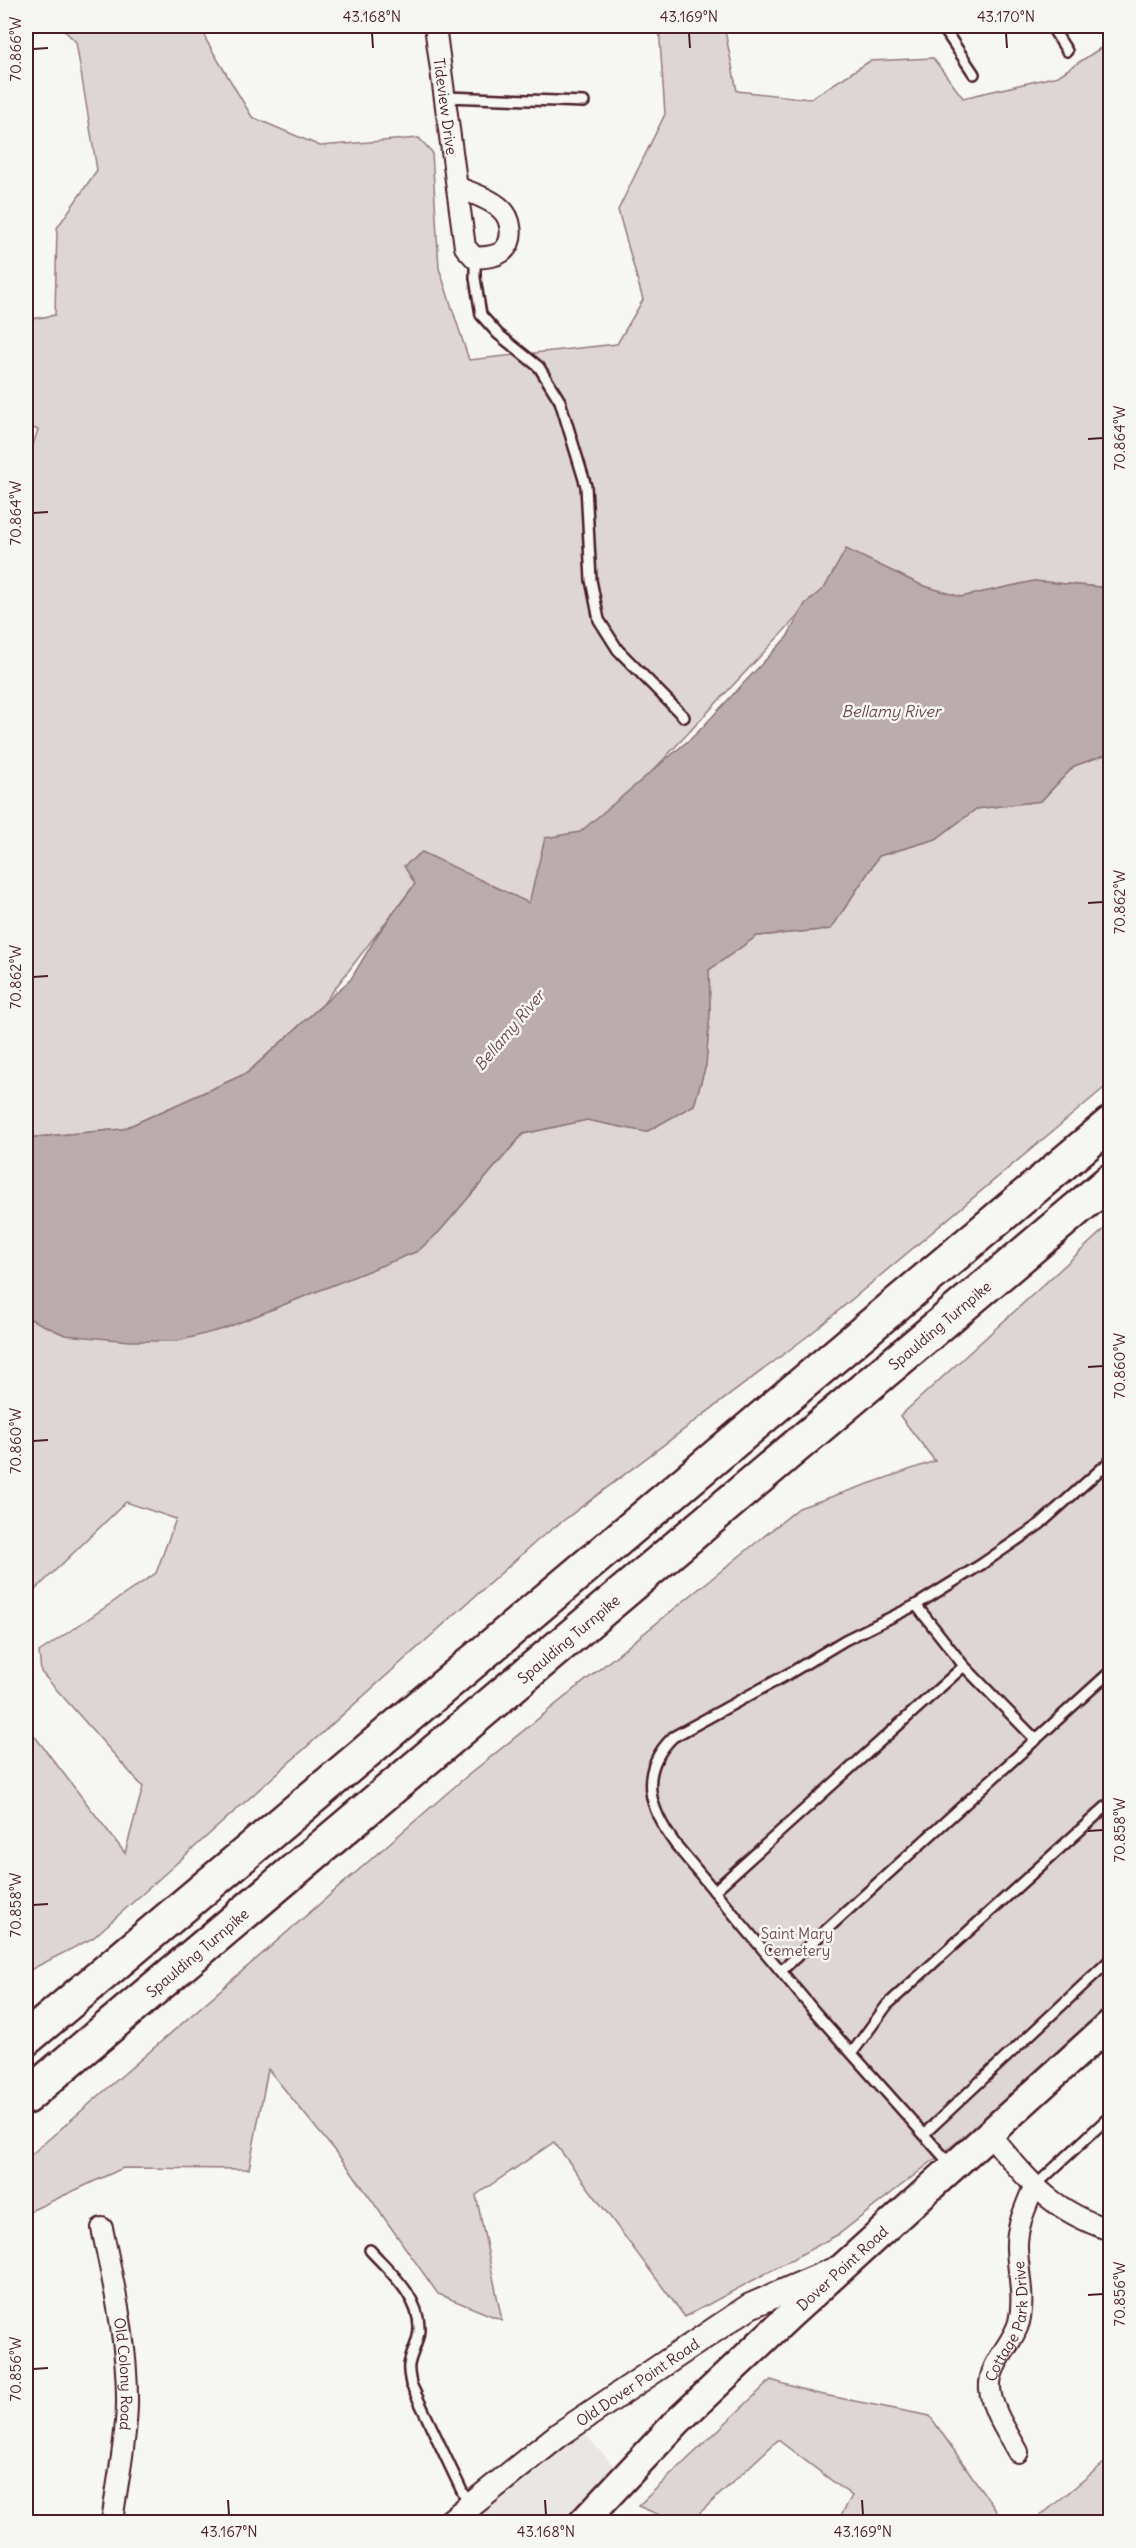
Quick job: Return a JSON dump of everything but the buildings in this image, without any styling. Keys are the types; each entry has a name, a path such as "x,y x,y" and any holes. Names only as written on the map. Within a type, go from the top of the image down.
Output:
{"highway":[{"path":"26,2039 1110,1125"},
{"name":"Spaulding Turnpike","path":"26,2097 1110,1181"}],"main road":[{"name":"Dover Point Road","path":"583,2523 677,2422 840,2267 1109,2027"}],"street":[{"name":"Tideview Drive","path":"435,26 465,248 475,258"},
{"path":"457,187 502,209 510,222 510,239 503,251 490,257 475,258"},
{"path":"990,2135 1034,2187 1064,2210 1110,2230"},
{"name":"Cottage Park Drive","path":"1018,2452 994,2405 990,2389 991,2376 1018,2324 1022,2293 1017,2247 1019,2227 1034,2187"},
{"name":"Old Colony Road","path":"102,2228 113,2280 126,2374 125,2431 112,2523"},
{"name":"Old Dover Point Road","path":"450,2523 560,2434 750,2306 840,2267"}],"lane":[{"path":"942,26 974,74"},
{"path":"1051,26 1067,51"},
{"path":"445,97 584,102"},
{"path":"475,258 475,278 481,315 498,334 539,367 560,401 586,486 591,580 598,620 618,650 684,717"},
{"path":"953,2168 815,2012 676,1845 656,1814 650,1784 654,1763 662,1748 673,1737 845,1640 916,1605 982,1564 1040,1524 1110,1461"},
{"path":"916,1605 964,1666 1036,1740"},
{"path":"714,1891 964,1666"},
{"path":"782,1970 1110,1672"},
{"path":"852,2053 887,2006 1110,1803"},
{"path":"924,2134 1110,1960"},
{"path":"1034,2187 1110,2116"},
{"path":"370,2250 401,2284 417,2314 419,2328 409,2366 411,2384 469,2506"}],"shaded area":[{"path":"583,2432 614,2466 566,2522 472,2522"}],"green space":[{"path":"60,26 204,26 206,40 252,117 320,146 419,138 432,152 439,268 469,360 617,344 643,300 618,210 665,114 659,26 724,26 737,91 810,99 870,61 933,58 963,98 1058,76 1110,42 1110,588 1034,581 961,597 921,585 846,550 825,587 529,903 415,884 323,1004 247,1073 123,1129 26,1138 26,465 38,430 26,425 26,320 55,315 57,228 97,170 76,42"},
{"path":"1110,753 1110,1083 813,1332 539,1539 93,1938 26,1972 26,1725 125,1853 143,1787 41,1672 39,1652 156,1573 176,1519 126,1502 33,1592 30,1608 26,1612 26,1317 65,1335 223,1329 417,1251 439,1232 523,1134 587,1120 646,1132 694,1105 706,1065 710,1011 709,970 757,936 831,929 879,856 936,839 976,809 1041,801 1074,766"},
{"name":"Saint Mary Cemetery","path":"1110,1224 1110,2003 958,2141 839,2234 685,2317 554,2142 476,2195 502,2320 438,2294 351,2171 268,2069 249,2169 123,2168 26,2213 26,2159 461,1781 799,1508 935,1461 900,1416"},
{"path":"771,2380 814,2393 930,2416 1004,2522 837,2522 852,2496 778,2440 690,2522 676,2522 638,2506"},
{"path":"1110,2458 1110,2522 1033,2522"}],"water":[{"name":"Bellamy River","path":"846,549 921,585 961,597 1034,581 1110,588 1110,753 1074,766 1041,801 976,809 936,839 879,856 831,929 757,936 709,970 710,1011 706,1065 694,1105 646,1132 587,1120 523,1134 439,1232 418,1251 223,1329 178,1341 130,1341 65,1335 26,1317 26,1138 123,1129 247,1073 351,979 378,934 415,884 404,866 422,852 529,903 545,838 580,832 696,734 787,637 805,604 825,587"}]}
